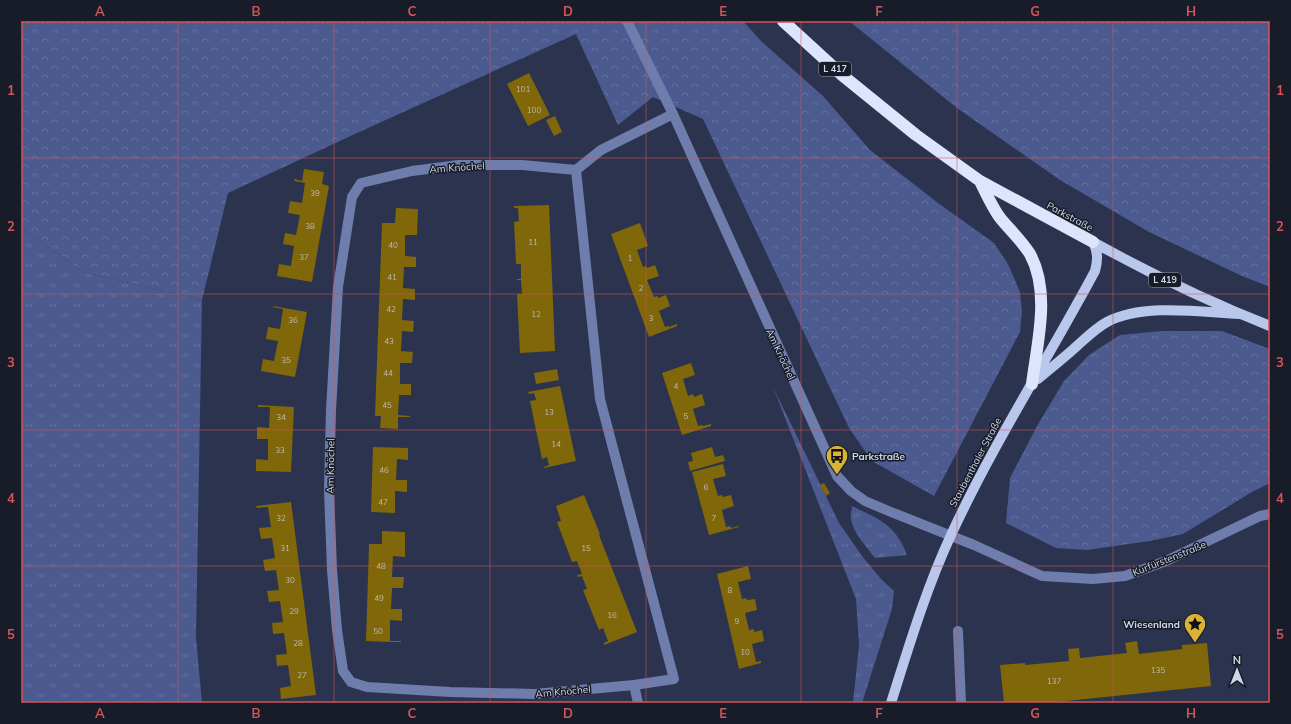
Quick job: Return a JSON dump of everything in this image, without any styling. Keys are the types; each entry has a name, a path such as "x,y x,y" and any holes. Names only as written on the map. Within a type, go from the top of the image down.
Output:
{"highway":[{"name":"Parkstraße","path":"784,21 847,80 916,135 980,181 1094,242"},
{"path":"980,181 1000,218 1012,230 1030,254 1036,267 1041,287 1041,314 1032,384"}],"main road":[{"name":"Staubenthaler Straße","path":"890,703 922,604 950,536 975,485 1095,271 1098,256 1094,242"},
{"name":"Parkstraße","path":"1094,242 1133,264 1181,288 1270,326"},
{"path":"1032,384 1094,331 1115,318 1166,310 1239,314"}],"street":[{"name":"Am Knöchel","path":"627,21 672,114 837,476 851,491 865,500 950,536"},
{"path":"576,170 601,150 672,114"},
{"name":"Am Knöchel","path":"459,165 522,165 576,170 600,400 674,679 634,685 535,694 450,692 367,687 351,682 344,671 337,630 332,570 329,483 331,410 338,287 352,197 361,183 412,171 459,165"},
{"name":"Kurfürstenstraße","path":"950,536 974,545 1042,576 1093,579 1125,576 1166,561 1260,516 1270,514"},
{"path":"958,631 961,703"},
{"path":"634,685 638,703"}],"green space":[{"path":"21,21 743,21 761,41 823,96 870,150 938,203 994,243 1008,264 1020,292 1022,311 1020,332 934,496 872,461 849,428 703,119 653,97 618,125 576,34 228,193 202,300 83,272 21,228"},
{"path":"849,21 1270,21 1270,287 1242,276 1149,232 1060,180 957,108"},
{"path":"21,228 83,272 202,300 196,637 202,703 21,703"},
{"path":"1161,331 1222,331 1270,349 1270,483 1252,492 1183,534 1150,541 1087,550 1056,548 1006,523 1010,478 1037,426 1064,381 1089,355 1120,335"},
{"path":"773,387 839,523 862,556 881,579 894,591 892,609 862,703 853,703 859,645 856,599"},
{"path":"852,506 886,524 898,537 907,555 875,558 854,529 851,517"}],"building":[{"path":"529,73 550,115 528,126 507,84"},
{"path":"555,116 562,132 554,136 546,120"},
{"path":"304,169 324,172 322,184 329,186 312,282 277,276 279,264 291,266 294,246 283,244 285,233 296,235 300,215 288,213 290,201 302,203 305,183 294,181 294,179 302,181"},
{"path":"549,205 555,351 520,353 517,294 522,294 521,280 517,279 521,279 521,264 516,264 514,222 519,221 518,208 514,208 514,206"},
{"path":"396,208 418,209 417,235 405,235 405,256 416,257 416,267 404,267 403,288 415,289 415,300 403,299 402,320 414,321 413,332 402,331 401,351 413,352 412,363 400,363 400,384 411,384 411,395 399,395 398,415 410,417 398,417 398,429 380,428 381,416 375,416 382,223 395,223"},
{"path":"640,223 648,246 637,250 643,267 646,266 647,268 655,265 659,276 647,280 654,297 658,296 658,298 666,295 670,306 659,311 665,327 677,324 677,326 649,337 611,234"},
{"path":"273,306 307,312 295,377 261,371 263,359 274,361 278,341 266,339 268,327 280,329 283,309"},
{"path":"691,363 695,375 683,379 688,396 693,394 694,397 702,394 705,405 693,409 698,426 711,424 711,426 682,435 662,373"},
{"path":"557,369 559,380 536,384 534,373"},
{"path":"560,386 576,461 544,468 549,465 547,457 542,459 530,401 536,400 534,393 529,394 528,392"},
{"path":"258,405 294,407 291,472 256,471 256,459 268,460 268,439 257,439 257,427 269,428 270,407 258,407"},
{"path":"373,447 408,448 408,460 397,459 396,480 407,480 407,492 395,491 395,513 371,512"},
{"path":"712,447 715,457 723,455 725,461 690,471 688,462 693,461 691,453"},
{"path":"723,464 726,476 713,479 718,496 722,495 723,497 731,495 734,506 722,510 726,527 739,527 709,535 692,472"},
{"path":"824,483 830,493 826,496 820,485"},
{"path":"584,495 637,632 604,645 604,643 608,641 603,628 599,630 583,590 587,589 582,576 578,577 577,575 582,574 577,561 572,562 557,522 561,521 556,506"},
{"path":"291,502 316,695 281,699 280,688 291,686 288,665 277,666 276,655 287,654 284,633 273,634 272,623 283,622 280,601 269,602 267,591 279,590 276,570 265,571 263,560 275,558 272,538 261,539 259,528 271,527 268,507 257,508 256,506"},
{"path":"382,531 405,532 405,557 393,556 392,577 404,577 403,588 392,588 391,609 402,609 402,621 390,620 390,641 401,642 366,641 369,544 382,544"},
{"path":"748,566 751,579 738,582 742,599 755,599 757,610 745,613 749,630 754,629 754,632 762,630 764,641 752,644 756,662 761,661 761,663 739,669 717,574"},
{"path":"1137,641 1139,654 1182,649 1182,645 1207,643 1211,686 1047,703 1004,703 1000,665 1025,663 1025,665 1069,661 1068,649 1079,648 1080,658 1127,653 1125,643"}],"place":[{"name":"Parkstraße","path":"837,476"},
{"name":"Wiesenland","path":"1195,644"}]}
